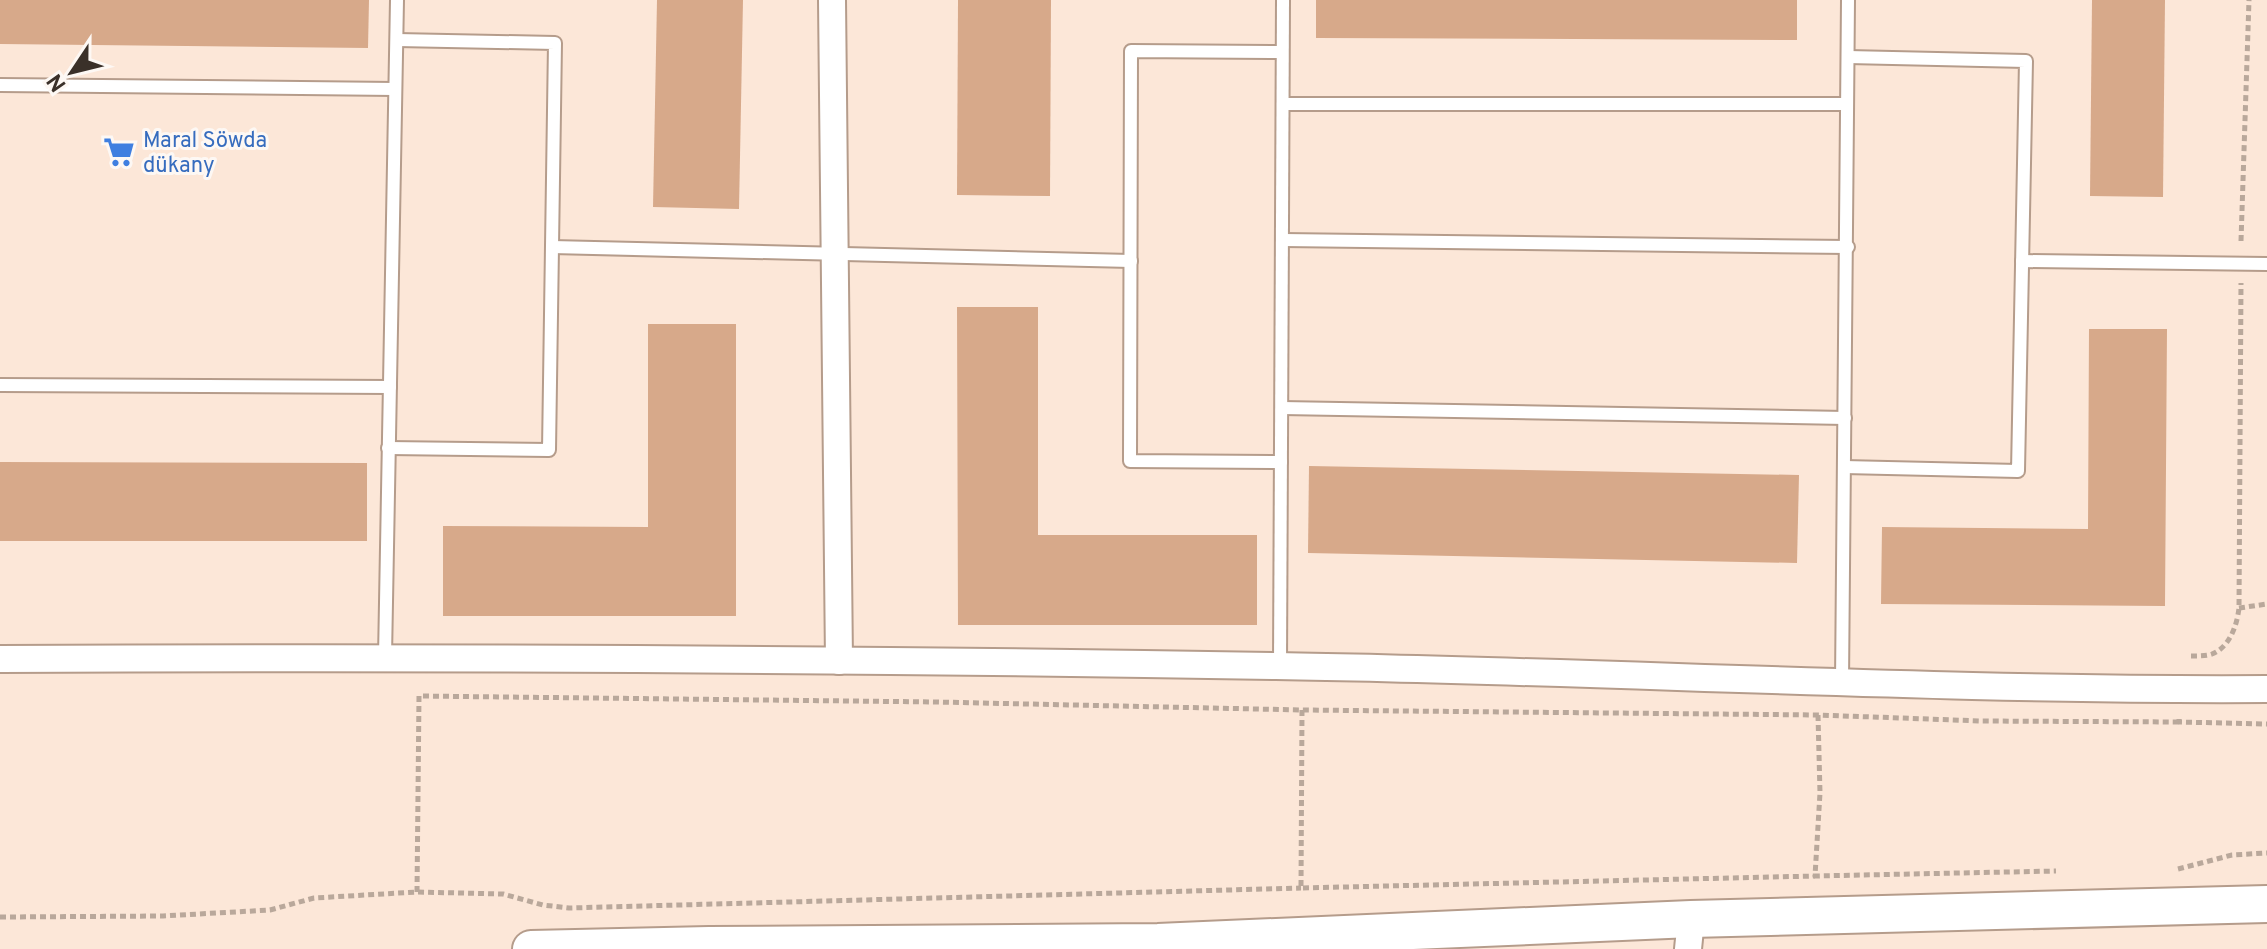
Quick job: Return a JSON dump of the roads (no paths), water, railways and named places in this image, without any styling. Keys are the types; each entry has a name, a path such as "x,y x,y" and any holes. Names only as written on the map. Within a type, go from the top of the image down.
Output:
{"street":[{"path":"832,0 839,661"},
{"path":"0,659 385,657 1280,666 2183,690 2267,689"},
{"path":"531,949 1158,945 1690,934 2267,904"}],"lane":[{"path":"385,657 397,0"},
{"path":"1280,666 1283,0"},
{"path":"1842,682 1848,0"},
{"path":"388,448 549,450 555,43 397,40"},
{"path":"1281,462 1130,461 1131,51 1282,52"},
{"path":"1844,467 2018,471 2026,61 1848,57"},
{"path":"0,85 395,89"},
{"path":"1284,104 1847,104"},
{"path":"1283,240 1848,247"},
{"path":"552,247 1131,261"},
{"path":"2022,261 2267,264"},
{"path":"0,385 390,387"},
{"path":"1282,408 1845,418"}],"place":[{"name":"Maral Söwda dükany","path":"119,152"}]}
